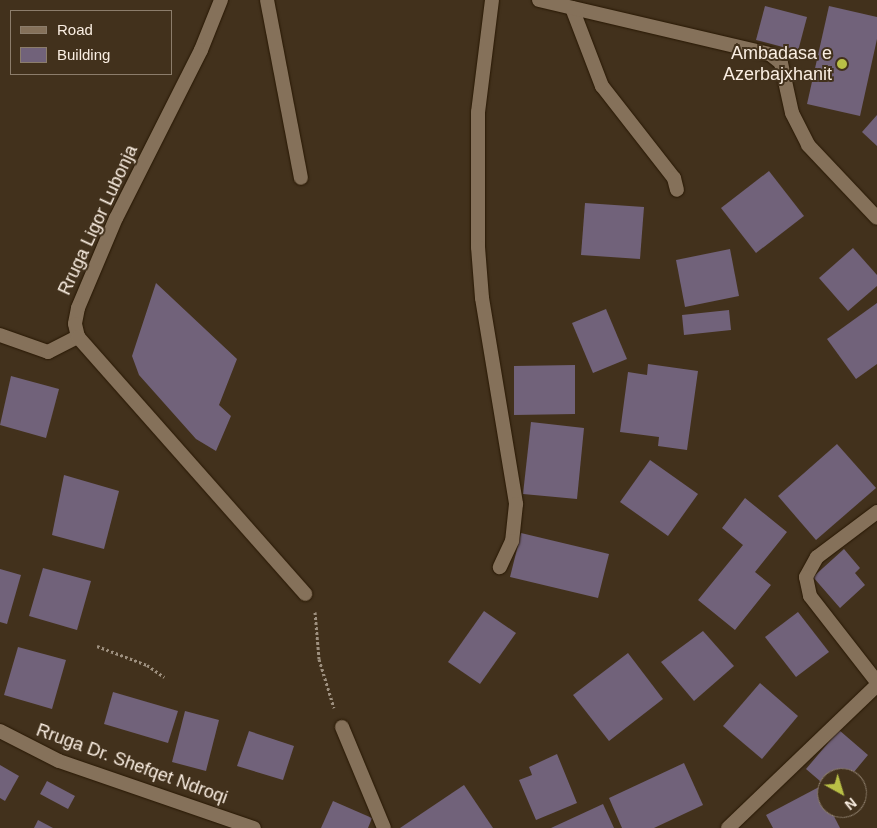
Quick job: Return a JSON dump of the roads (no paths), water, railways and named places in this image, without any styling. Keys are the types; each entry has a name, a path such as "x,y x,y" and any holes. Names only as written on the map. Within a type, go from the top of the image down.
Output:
{"street":[{"name":"Rruga Ligor Lubonja","path":"78,337 78,308 116,218 201,50 221,0"},
{"path":"267,0 301,178"},
{"path":"492,0 478,112 478,247 482,298 516,504 512,541 500,567"},
{"path":"539,0 770,54 781,63 792,113 808,145 877,218"},
{"path":"572,8 602,86 674,178 677,190"},
{"path":"0,335 48,352 78,337 304,594"},
{"path":"728,828 877,683 810,596 806,577 817,558 877,512"},
{"path":"342,727 384,828"},
{"name":"Rruga Dr. Shefqet Ndroqi","path":"0,731 59,761 254,828"}],"place":[{"name":"Ambadasa e Azerbajxhanit","path":"842,64"}]}
